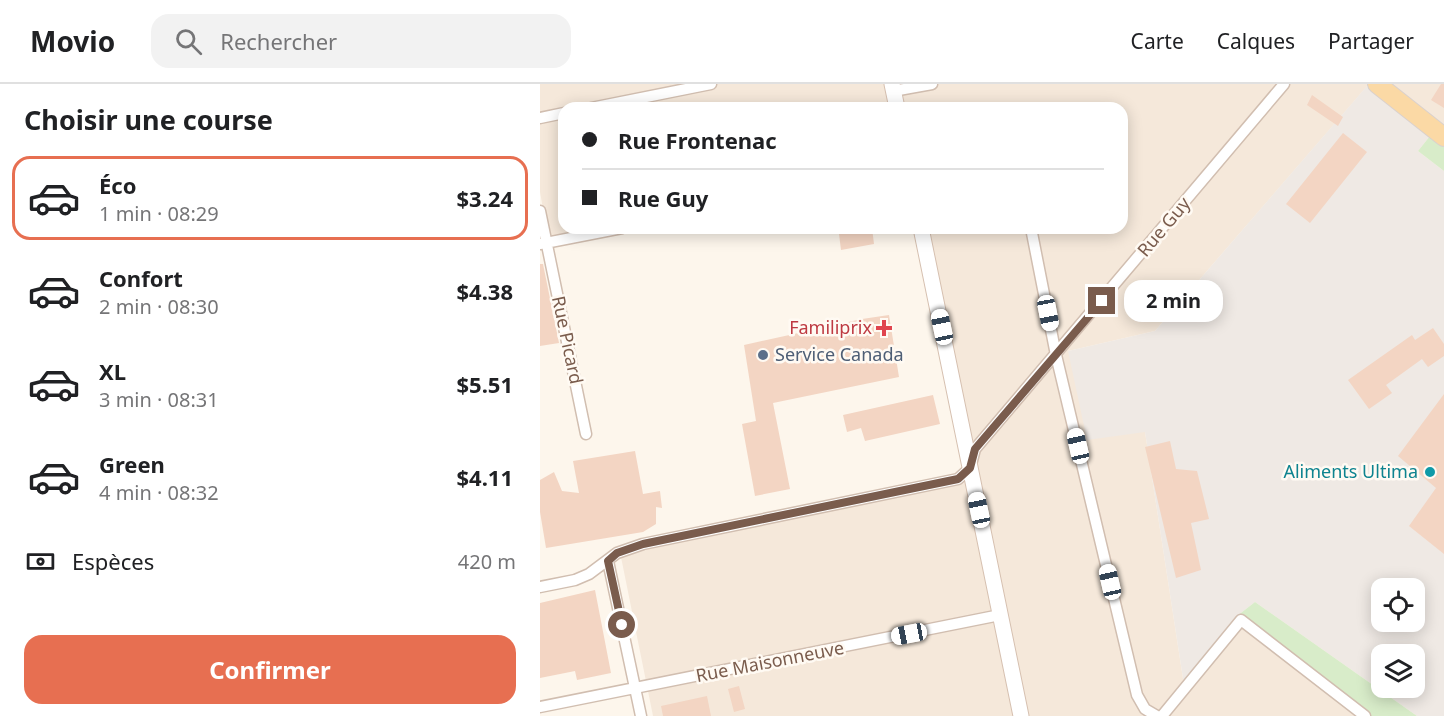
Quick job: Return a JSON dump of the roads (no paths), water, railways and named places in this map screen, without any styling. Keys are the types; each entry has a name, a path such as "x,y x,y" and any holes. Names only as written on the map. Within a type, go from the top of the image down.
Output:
{"main road":[{"path":"1377,84 1444,137"}],"street":[{"path":"621,102 711,84"},
{"path":"896,102 893,87 932,84"},
{"name":"Rue Guy","path":"970,468 975,449 1284,84"},
{"path":"540,118 558,114"},
{"name":"Rue Picard","path":"540,211 543,243 586,434"},
{"path":"543,243 590,234"},
{"path":"922,234 1021,716"},
{"path":"1032,234 1056,355 1137,695 1145,709 1157,716"},
{"path":"540,587 576,580 617,553 643,544 958,479 970,468"},
{"path":"608,561 641,716"},
{"name":"Rue Maisonneuve","path":"540,707 1000,615"},
{"path":"1162,716 1241,620 1365,716"}],"place":[{"name":"Familiprix","path":"884,328"},
{"name":"Service Canada","path":"763,355"},
{"name":"Aliments Ultima","path":"1430,472"}]}
